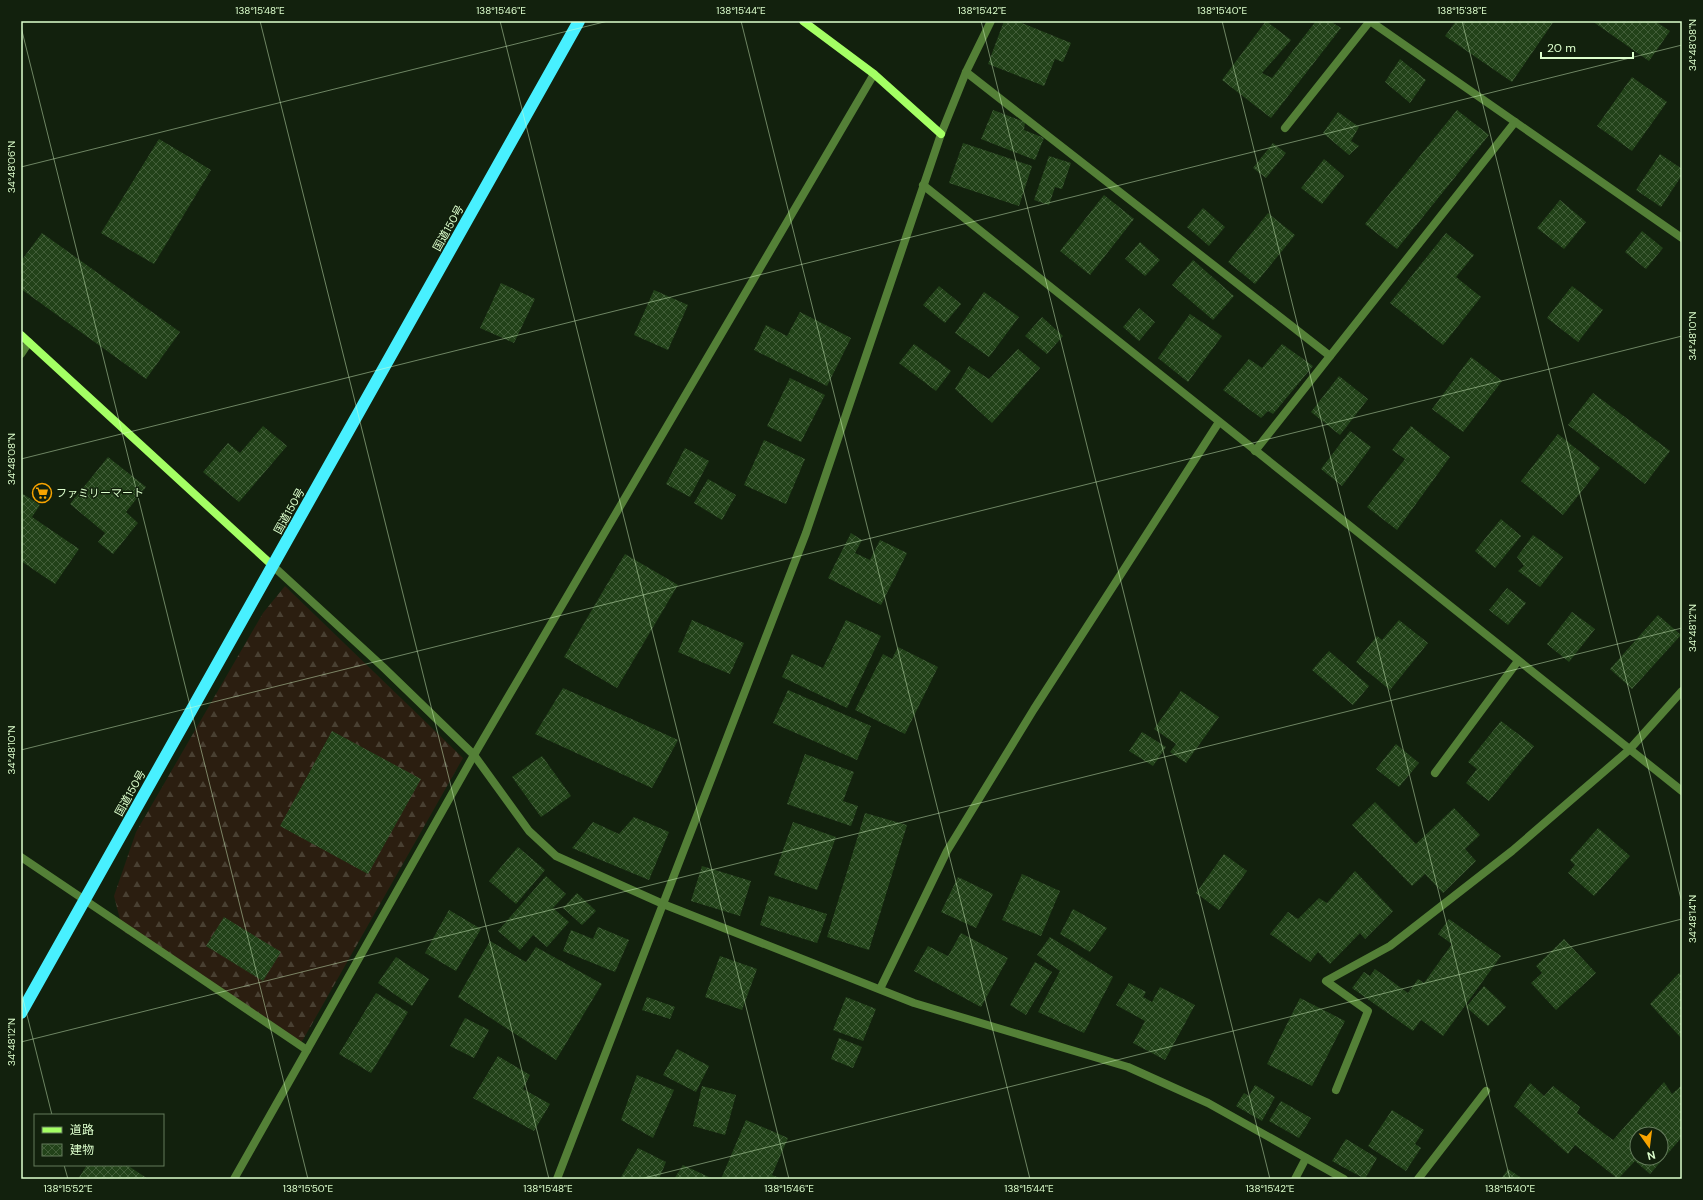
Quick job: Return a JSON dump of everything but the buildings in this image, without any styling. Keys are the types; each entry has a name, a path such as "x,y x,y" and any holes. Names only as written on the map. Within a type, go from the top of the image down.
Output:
{"highway":[{"name":"国道150号","path":"21,1013 578,21"}],"street":[{"path":"803,21 874,74 941,134"},
{"path":"557,1179 806,533 941,134 966,72 991,21"},
{"path":"1285,128 1370,21 1682,238"},
{"path":"966,72 1330,356"},
{"path":"234,1179 474,755 874,74"},
{"path":"1255,451 1515,122"},
{"path":"923,185 1682,791"},
{"path":"21,335 383,667 474,755 529,830 556,856 663,904 914,1003 1128,1067 1208,1103 1344,1179"},
{"path":"21,354 29,342"},
{"path":"880,989 947,851 1034,709 1219,422"},
{"path":"1435,773 1518,661"},
{"path":"1336,1090 1368,1011 1326,981 1390,946 1512,851 1629,750 1682,691"},
{"path":"21,857 307,1050"},
{"path":"1418,1179 1486,1091"},
{"path":"1295,1179 1306,1158"}],"green space":[{"path":"285,586 463,758 300,1045 123,931 114,896 136,832 263,613"}],"place":[{"name":"ファミリーマート","path":"42,493"}]}
